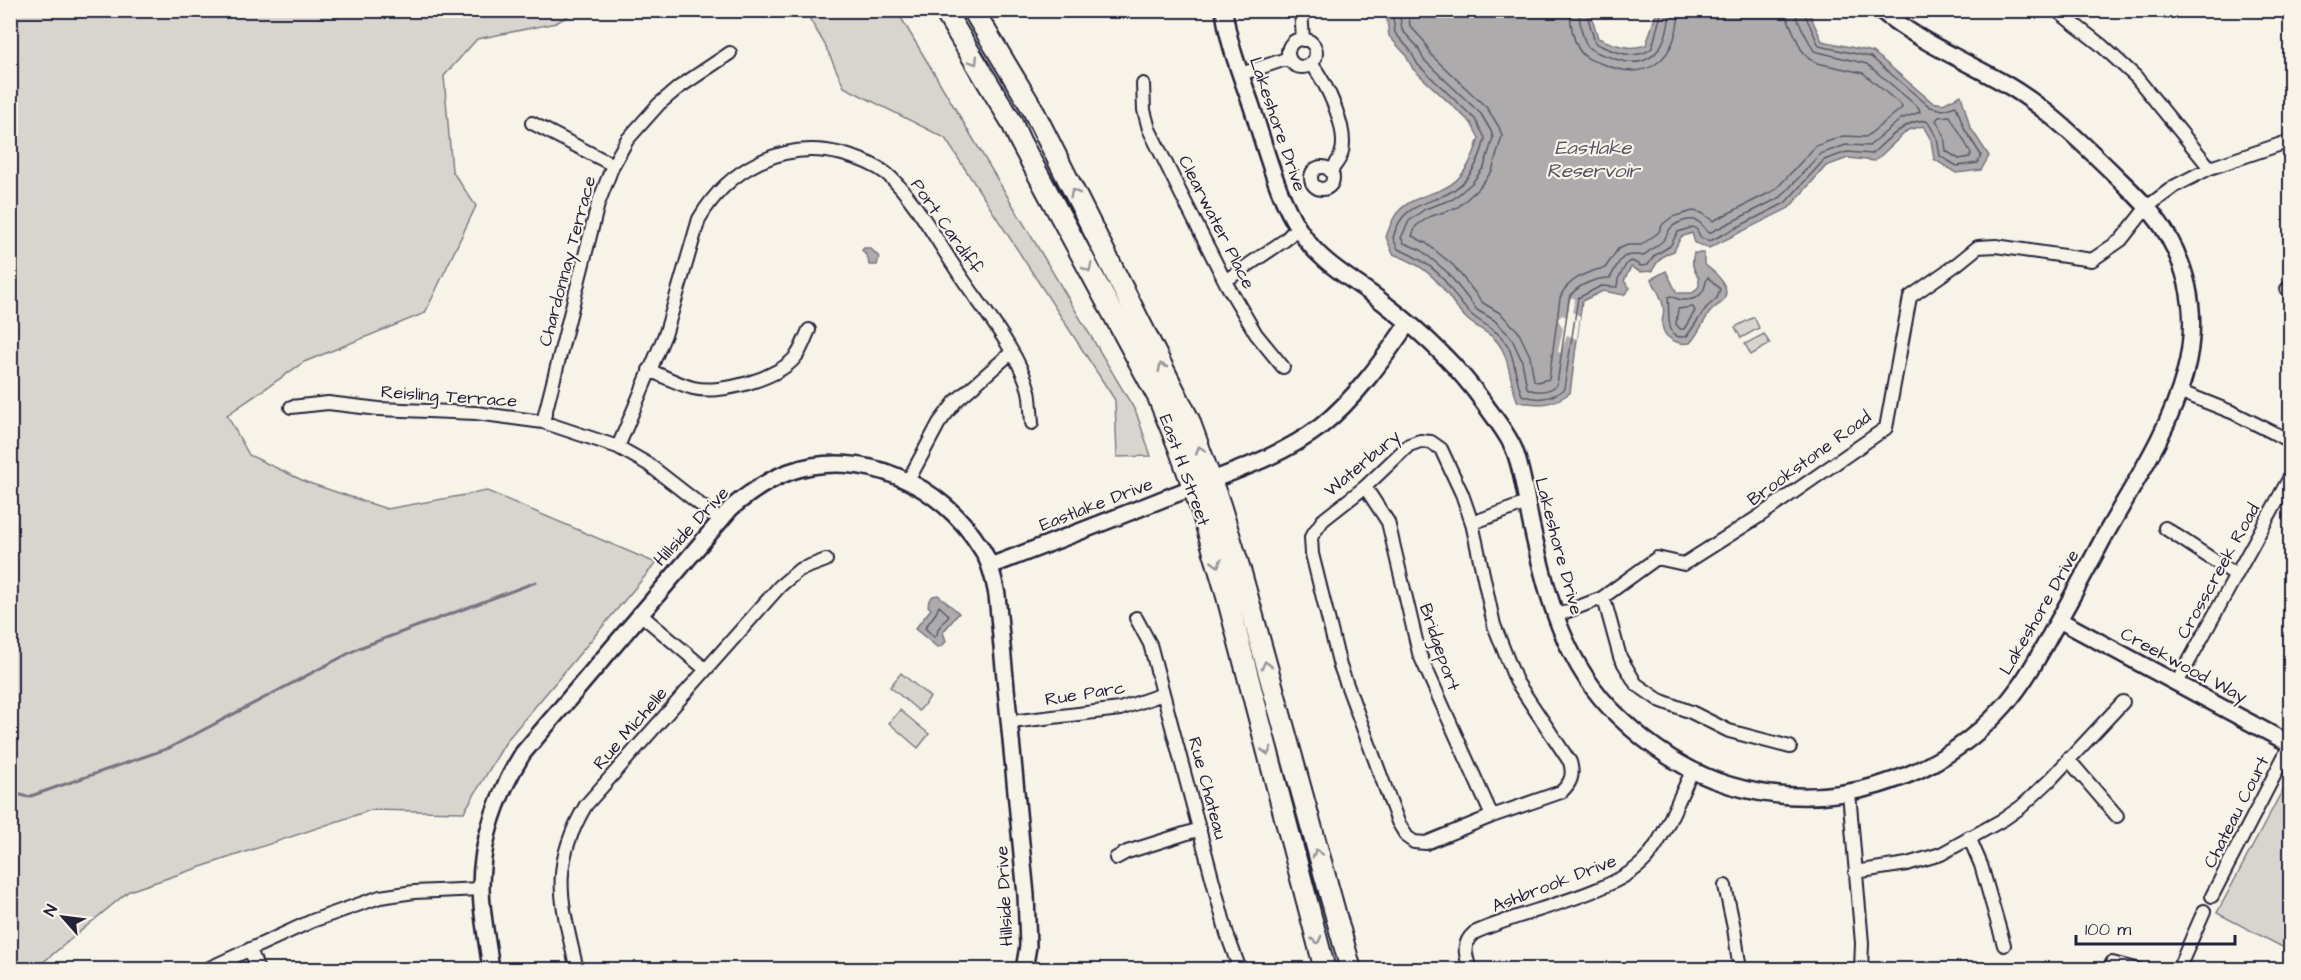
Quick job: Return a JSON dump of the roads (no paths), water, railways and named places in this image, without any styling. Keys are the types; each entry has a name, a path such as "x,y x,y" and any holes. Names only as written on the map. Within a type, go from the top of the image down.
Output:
{"main road":[{"name":"East H Street","path":"944,10 1011,121 1158,397 1202,484 1241,573 1350,969"},
{"name":"East H Street","path":"973,10 1032,108 1189,420 1225,589 1325,969"}],"street":[{"name":"Lakeshore Drive","path":"1224,10 1229,39 1281,196 1306,240 1320,256 1385,303 1430,340 1481,399 1514,448 1543,578 1555,616 1570,652 1595,693 1618,717 1653,746 1693,770 1726,784 1762,792 1814,796 1849,793 1908,775 1945,756 1977,733 2004,706 2021,684 2059,620 2162,432 2181,392 2189,356 2192,312 2183,273 2169,238 2147,207 2073,134 2032,102 2007,85 1909,31 1880,10"},
{"path":"1301,10 1304,40"},
{"path":"2056,10 2101,45 2136,77 2210,168"},
{"path":"1299,40 1304,40 1314,47 1315,56 1311,63 1299,66 1289,58 1291,45 1299,40"},
{"name":"Chardonnay Terrace","path":"543,422 598,204 613,165 627,140 659,104 678,88 730,53"},
{"path":"1240,74 1289,58"},
{"path":"1311,63 1320,76 1341,126 1343,143 1341,157 1331,171"},
{"name":"Clearwater Place","path":"1143,84 1144,110 1149,129 1225,281 1256,334 1283,367"},
{"path":"532,123 613,165"},
{"name":"Brookstone Road","path":"1555,616 1602,597 1657,558 1684,564 1758,517 1886,428 1910,297 1978,247 1996,246 2092,260 2121,240 2147,207 2175,186 2210,168 2290,141"},
{"name":"Port Cardiff","path":"618,447 666,332 699,219 723,187 755,164 780,154 807,150 836,152 875,167 887,175 908,199 1012,352 1029,391 1032,423"},
{"path":"1225,281 1285,240 1298,227"},
{"name":"Eastlake Drive","path":"990,566 1202,484 1273,455 1303,439 1322,425 1359,390 1408,323"},
{"path":"649,370 693,388 707,390 736,388 770,375 796,357 809,330"},
{"path":"908,481 939,423 956,401 1012,352"},
{"path":"2181,392 2240,416 2290,441"},
{"name":"Reisling Terrace","path":"291,407 328,403 378,409 476,412 543,422 618,447 655,468 720,520"},
{"name":"Waterbury","path":"1420,441 1431,442 1441,449 1462,494 1472,523 1494,625 1516,681 1570,762 1572,771 1569,785 1561,792 1492,816 1426,843 1414,842 1407,837 1398,822 1340,666 1311,537 1323,520 1365,487 1409,445 1420,441"},
{"name":"Hillside Drive","path":"491,969 481,889 484,852 493,816 514,767 532,740 730,508 761,485 805,468 836,464 880,470 932,493 959,517 981,547 990,566 997,595 1011,722 1026,896 1028,946 1024,969"},
{"name":"Crosscreek Road","path":"2177,682 2290,477"},
{"name":"Bridgeport","path":"1365,487 1388,522 1394,541 1404,597 1425,669 1492,816"},
{"path":"1472,523 1527,503"},
{"path":"2165,528 2236,575"},
{"name":"Rue Michelle","path":"577,969 561,897 564,859 572,832 586,806 780,586 799,570 826,560"},
{"path":"1602,597 1620,657 1636,684 1659,700 1691,712 1729,731 1790,747"},
{"path":"639,613 705,669"},
{"name":"Rue Chateau","path":"1136,618 1150,644 1227,934 1240,969"},
{"name":"Creekwood Way","path":"2059,620 2290,745"},
{"name":"Rue Parc","path":"1011,722 1119,709 1163,694"},
{"path":"1855,872 1907,864 1941,854 2004,819 2022,807 2049,781 2123,702"},
{"name":"Chateau Court","path":"2212,896 2290,745"},
{"path":"2068,759 2117,816"},
{"name":"Ashbrook Drive","path":"1470,969 1465,947 1471,936 1478,931 1587,892 1633,871 1657,843 1693,770"},
{"path":"1849,793 1862,943 1862,969"},
{"path":"1116,858 1126,852 1200,829"},
{"path":"1969,837 1981,865 2004,945"},
{"path":"1725,886 1740,969"},
{"path":"205,969 340,910 380,897 414,892 481,889"},
{"path":"2178,969 2204,911"},
{"path":"250,949 258,969"},
{"path":"2112,963 2139,969"}],"water":[{"name":"Eastlake Reservoir","path":"1386,11 1590,11 1598,38 1616,45 1639,47 1646,45 1657,11 1808,11 1822,41 1873,52 1932,102 1943,104 1961,95 1970,127 1989,156 1981,170 1956,173 1934,159 1931,140 1923,126 1908,130 1875,161 1848,158 1826,166 1789,208 1709,248 1695,243 1692,233 1681,237 1674,251 1661,258 1652,271 1640,272 1631,267 1624,281 1630,288 1624,295 1603,291 1582,301 1570,393 1546,404 1518,402 1505,355 1499,344 1464,316 1443,288 1424,269 1393,254 1386,237 1394,217 1402,208 1457,180 1471,160 1479,138 1471,123 1413,69 1405,54 1389,36"},
{"path":"870,248 879,257 877,265 869,265 868,258 862,250"},
{"path":"1694,253 1704,253 1704,264 1722,281 1726,291 1721,303 1712,309 1690,343 1681,343 1665,334 1662,324 1663,305 1651,279 1666,271 1677,293 1693,293 1699,286 1699,278 1693,263"},
{"path":"938,595 959,613 943,632 946,641 942,646 937,647 915,629 931,609 928,606 929,600"}],"waterway":[{"path":"10,792 28,797 169,748 359,648 536,582"}]}
